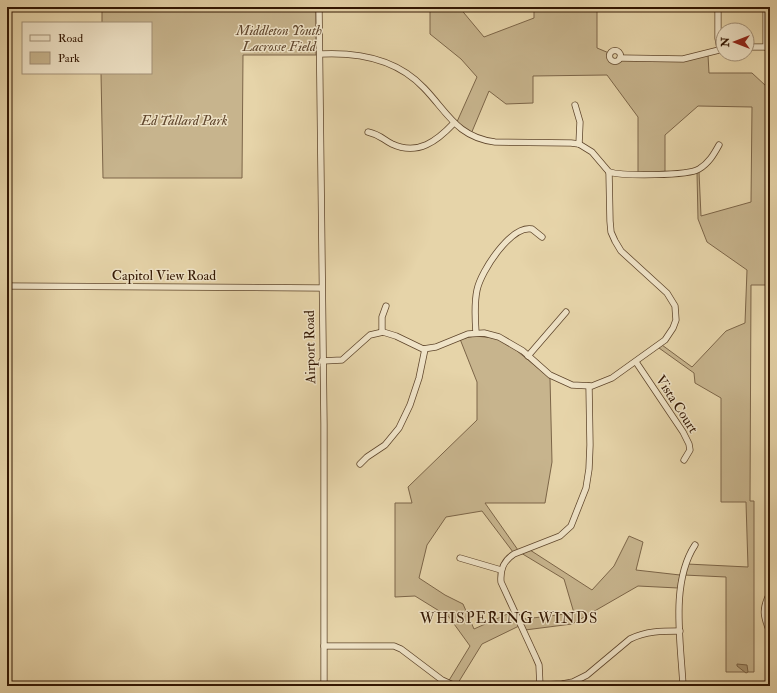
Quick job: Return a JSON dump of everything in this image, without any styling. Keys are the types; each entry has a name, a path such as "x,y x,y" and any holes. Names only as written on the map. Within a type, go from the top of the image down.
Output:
{"street":[{"name":"Airport Road","path":"319,7 321,288 324,424 324,686"},
{"path":"718,7 718,22"},
{"path":"755,47 768,47 766,7"},
{"path":"620,58 683,59 715,51"},
{"path":"320,54 362,55 391,64 403,70 424,87 454,123 473,137 484,141 571,143 579,144 592,152 609,172 610,221 611,232 615,242 621,250 667,293 672,299 676,313 676,320 673,328 665,340 612,378 592,386 572,385 550,375 528,356 499,337 484,333 468,334 436,347 425,349 396,336 382,332 370,335 342,360 322,361"},
{"path":"575,105 580,122 579,144"},
{"path":"368,132 377,134 391,144 404,149 414,149 432,142 454,123"},
{"path":"609,172 630,175 694,172 706,164 719,145"},
{"path":"476,333 475,303 477,288 486,267 504,244 522,230 532,229 542,237"},
{"name":"Capitol View Road","path":"7,286 321,288"},
{"path":"382,332 382,317 386,306"},
{"path":"528,356 566,312"},
{"path":"360,464 367,457 385,445 399,428 410,405 419,378 425,349"},
{"name":"Vista Court","path":"636,362 683,432 689,444 690,450 684,460"},
{"path":"540,686 539,665 501,582 501,570 507,558 560,536 571,526 586,488 589,469 589,386"},
{"path":"683,686 680,631 681,584 686,562 695,545"},
{"path":"460,558 501,570"},
{"path":"770,594 764,606 763,612 770,634"},
{"path":"324,646 394,646 442,680 453,685 540,686 562,684 581,678 630,639 637,636 652,632 680,631"}],"green space":[{"path":"104,7 165,7 165,8"},
{"name":"Ed Tallard Park","path":"167,7 316,7 316,55 243,55 242,178 103,178 101,74 152,74 152,22 102,22 102,10 166,11"},
{"path":"430,7 459,7 484,37 534,18 534,7 597,7 597,48 609,53 608,58 612,63 616,63 621,60 683,61 708,55 709,73 752,73 766,86 770,86 770,285 751,285 750,501 754,501 754,672 726,672 726,577 684,575 687,564 748,567 746,502 721,502 721,398 695,383 694,373 659,348 662,345 692,367 726,331 745,323 747,270 707,242 698,219 697,173 699,172 701,216 751,202 752,107 698,106 665,135 665,172 638,173 638,117 607,75 533,76 533,103 506,104 489,91 471,134 456,124 477,77 461,59 430,34"},
{"path":"475,336 495,338 511,346 550,378 552,462 545,503 485,503 518,550 513,552 482,511 446,517 427,545 419,578 445,595 463,604 474,629 512,612 516,620 574,613 564,579 521,553 530,550 592,590 614,566 629,536 643,542 636,570 680,575 678,588 638,586 572,624 525,630 519,626 482,644 458,683 448,682 470,646 449,617 415,596 395,597 395,503 412,503 408,487 477,420 477,382 460,339"}],"shaded area":[{"path":"737,664 747,665 748,672 746,673 737,666"}],"district":[{"name":"WHISPERING WINDS","path":"509,618"}],"park label":[{"name":"Middleton Youth Lacrosse Field","path":"279,38"}]}
